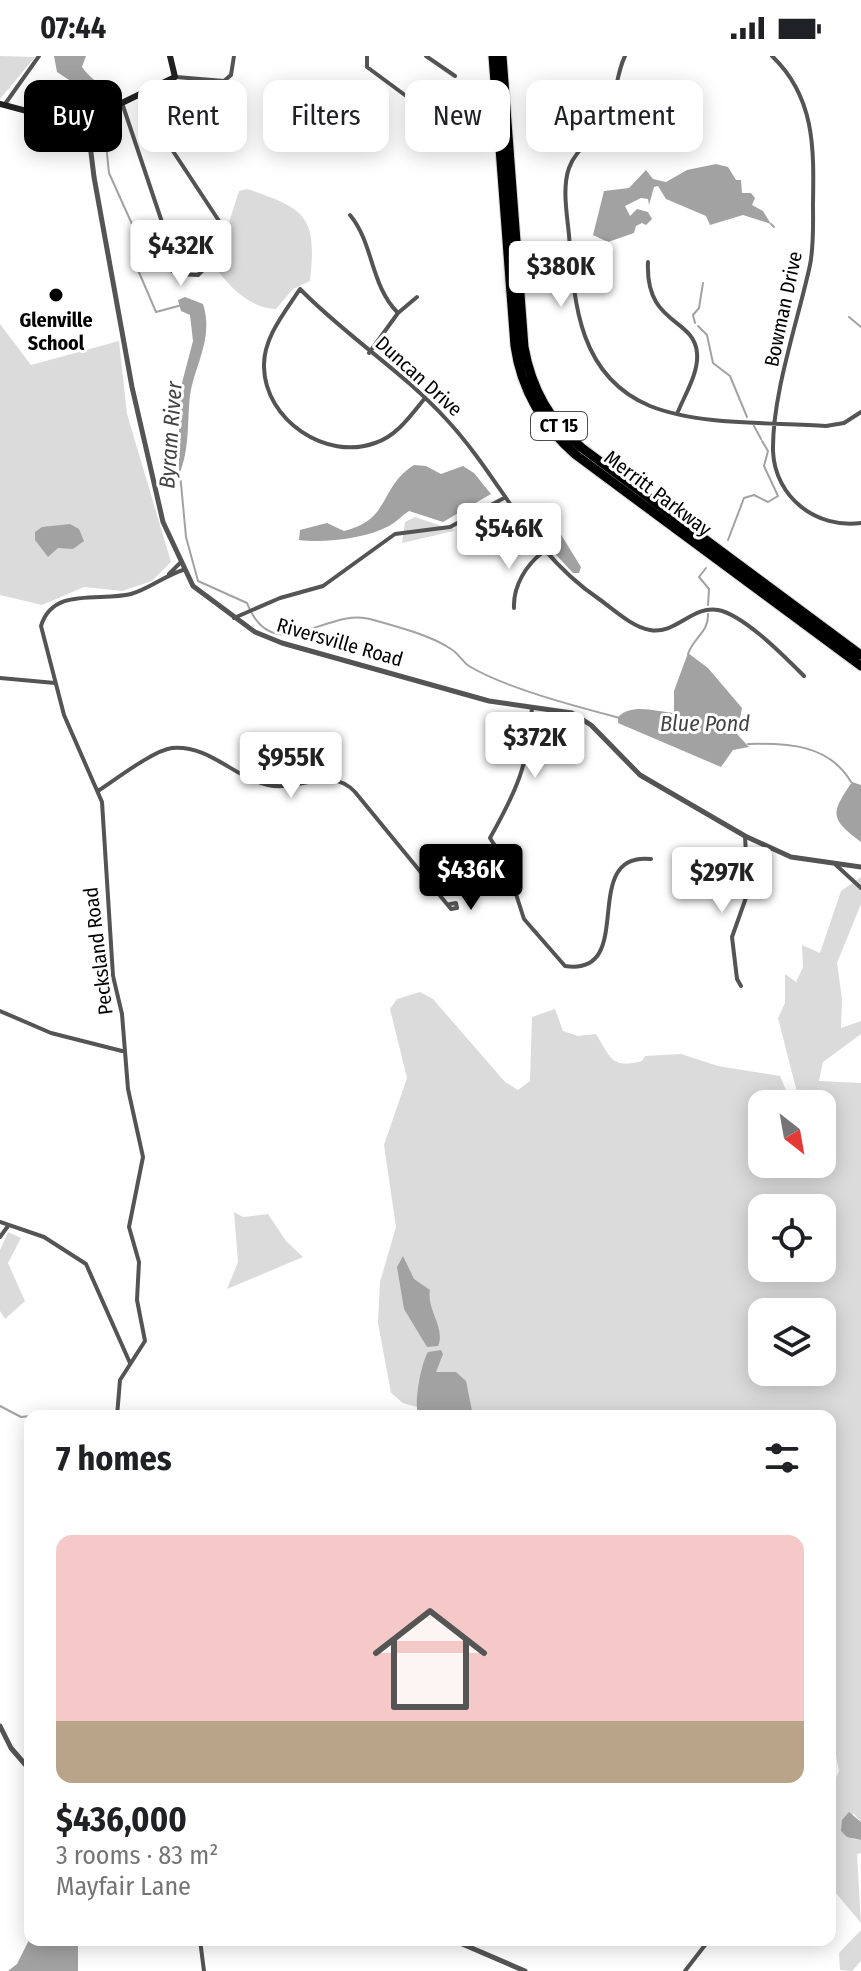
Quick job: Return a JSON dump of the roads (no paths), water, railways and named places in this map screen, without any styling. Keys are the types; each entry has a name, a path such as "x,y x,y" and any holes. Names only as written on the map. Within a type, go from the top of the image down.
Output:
{"highway":[{"name":"Merritt Parkway","path":"493,56 515,346 521,374 535,406 556,435 576,455 861,666"},
{"name":"Merritt Parkway","path":"502,56 524,347 541,400 561,428 588,452 861,655"}],"main road":[{"path":"122,103 175,77 170,56"},
{"path":"2,104 24,110"}],"street":[{"path":"2,104 39,56"},
{"path":"175,77 224,81 231,75 234,56"},
{"path":"367,56 365,63 373,72 405,95"},
{"path":"426,56 455,76"},
{"path":"619,80 625,56"},
{"name":"Bowman Drive","path":"772,56 801,95 810,121 813,150 811,263 776,423 775,466 790,497 807,512 829,522 861,523"},
{"path":"122,103 138,151"},
{"name":"Riversville Road","path":"91,152 147,460 163,522 193,586 234,618 282,643 464,695 582,717 640,775 745,836 791,857 861,867"},
{"path":"138,152 165,231 165,266 177,274 198,275 207,266 223,227 174,152"},
{"path":"579,152 567,178 576,316 593,357 609,378 640,401 677,414 835,426 861,412"},
{"path":"350,215 363,236 378,286 398,313"},
{"path":"648,262 647,282 652,299 690,336 697,353 694,372 677,414"},
{"name":"Duncan Drive","path":"425,398 402,426 377,443 366,446 333,447 295,427 272,399 264,365 272,334 300,289 369,353 425,398 458,433 543,552 572,580 639,626 653,631 666,628 702,609 728,612 804,676"},
{"path":"369,353 398,313 417,297"},
{"path":"234,618 257,607 323,586 395,534 450,527 504,498"},
{"path":"514,608 520,580 543,552"},
{"name":"Pecksland Road","path":"169,574 180,563"},
{"name":"Pecksland Road","path":"118,1410 120,1380 142,1351 145,1341 137,1300 139,1262 129,1227 143,1157 122,1051 122,1014 109,940 98,791 64,715 41,636 48,612 80,597 134,593 183,570"},
{"path":"0,678 55,683"},
{"path":"532,708 529,755 516,793 490,838 506,863 524,919 557,960 572,967 585,962 603,944 615,872 626,861 651,859"},
{"path":"98,791 171,748 199,750 266,784 283,786 317,779 339,780 355,792 450,904"},
{"path":"741,986 737,979 732,937 748,892 745,836"},
{"path":"834,862 861,888"},
{"path":"0,1011 51,1033 122,1051"},
{"path":"0,1222 44,1237 86,1264 130,1363"},
{"path":"0,1237 8,1225"},
{"path":"0,1726 11,1748 24,1763"},
{"path":"201,1946 204,1971"},
{"path":"467,1946 525,1971"},
{"path":"685,1971 704,1946"}],"water":[{"path":"54,56 86,56 82,67 94,80 69,80 57,72"},
{"path":"716,164 728,167 736,180 741,180 742,193 751,193 755,198 752,205 763,211 771,224 743,215 710,225 706,216 666,199 658,186 654,187 649,205 648,199 641,198 625,206 630,216 637,209 648,212 652,219 646,225 642,223 636,226 634,233 608,242 593,235 604,191 629,188 646,170 653,179 666,182 687,170"},
{"path":"185,297 203,304 206,328 192,384 187,446 179,475 179,394 193,341 190,315 181,311 178,300"},
{"path":"414,465 426,466 441,474 463,466 474,473 491,494 443,522 409,511 392,524 357,537 299,540 300,530 327,523 344,531 370,519 395,483"},
{"path":"536,505 552,520 581,567 579,573 573,573 545,543 524,510"},
{"path":"70,524 79,529 84,541 73,549 58,548 48,557 35,540 35,532 42,527"},
{"name":"Blue Pond","path":"688,653 708,668 742,708 737,734 749,747 733,750 721,767 618,723 618,717 630,710 674,713 674,691"},
{"path":"852,782 861,785 861,842 843,827 837,815 840,802"},
{"path":"403,1256 414,1279 430,1290 440,1332 438,1346 427,1347 404,1309 397,1267"},
{"path":"441,1350 443,1354 436,1372 456,1372 466,1381 472,1410 417,1410 421,1373 428,1352"},
{"path":"849,1812 861,1822 861,1840 847,1837 841,1831 842,1820"},
{"path":"26,1946 78,1946 78,1971 8,1971 17,1964"}],"waterway":[{"name":"Byram River","path":"107,152 109,173 136,233 135,263 156,312 182,305"},
{"path":"771,224 774,227"},
{"path":"695,323 693,315 699,308 703,283"},
{"path":"849,317 861,327"},
{"path":"698,326 707,335 713,363 730,376 747,417"},
{"path":"754,426 761,439"},
{"path":"728,540 744,498 754,495 768,502 778,496 764,466 768,451 762,441"},
{"name":"Byram River","path":"180,473 186,537 198,581 247,603 258,622 271,632 302,632 336,621 370,619 433,639 453,651 469,666 502,682 620,718"},
{"path":"706,568 699,577 709,589 708,605"},
{"path":"688,654 706,626 708,614"},
{"name":"Byram River","path":"748,744 806,748 831,760 851,782"},
{"path":"0,1406 24,1417"}],"place":[{"name":"Glenville School","path":"56,295"}]}
